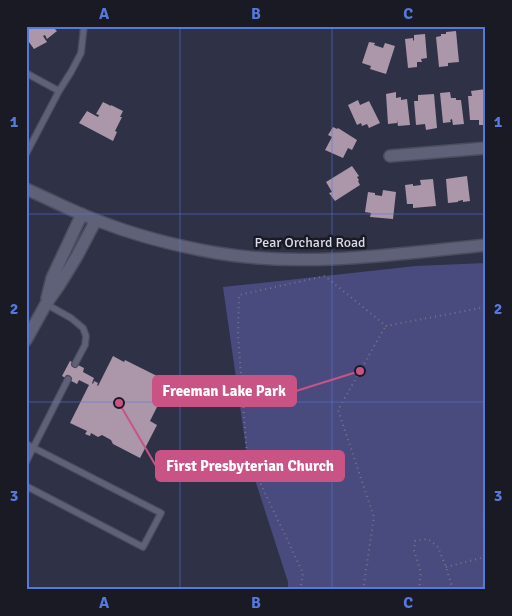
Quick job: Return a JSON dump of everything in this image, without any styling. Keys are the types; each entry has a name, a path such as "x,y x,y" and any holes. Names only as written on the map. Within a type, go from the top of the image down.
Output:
{"street":[{"path":"390,156 486,148"},
{"name":"Pear Orchard Road","path":"26,189 96,220 134,233 180,246 248,257 328,259 486,245"},
{"path":"46,304 52,278 82,214"},
{"path":"26,340 46,304 73,263 96,220"}],"lane":[{"path":"26,154 80,53 84,26"},
{"path":"26,73 59,91"},
{"path":"46,304 71,318 83,328 86,336 85,345 75,364"},
{"path":"26,462 68,379"},
{"path":"26,444 161,513 143,547 26,486"}],"path":[{"path":"300,590 302,573 247,455 238,335 238,294 325,276 386,326"},
{"path":"363,590 374,517 338,410 386,326 486,307"},
{"path":"486,507 483,520 486,532"},
{"path":"419,590 421,573 414,550 415,541 428,538 438,547 453,590"},
{"path":"446,567 485,557 486,555"}],"shaded area":[{"path":"486,263 486,590 288,590 288,582 247,455 223,287 416,266"}],"building":[{"path":"26,26 56,26 54,28 57,31 47,39 45,35 43,36 47,42 34,49 26,38"},
{"path":"456,31 459,62 448,63 448,66 439,67 436,37 446,34 446,32"},
{"path":"425,34 427,58 421,59 422,62 417,62 417,67 408,68 405,39 413,38 413,41 414,35"},
{"path":"369,42 383,48 385,43 395,46 386,74 370,69 371,66 362,63"},
{"path":"486,89 486,125 479,125 479,120 470,120 468,96 472,96 471,91"},
{"path":"396,92 396,98 401,97 401,100 407,99 410,125 398,126 397,120 397,123 388,124 386,94"},
{"path":"450,92 451,98 461,100 464,124 453,125 452,119 450,120 451,122 443,123 440,93"},
{"path":"434,94 437,128 426,130 425,124 416,125 414,101 418,101 418,95"},
{"path":"358,100 360,105 369,101 380,123 369,128 367,124 362,126 361,123 357,125 348,105"},
{"path":"103,102 123,111 113,141 79,123 87,111 98,117 99,115 96,114"},
{"path":"333,127 338,128 357,140 352,150 348,148 343,158 325,150 332,137 328,135"},
{"path":"352,166 359,176 357,177 360,185 335,201 329,193 332,192 326,182"},
{"path":"467,176 470,201 463,202 463,200 448,203 446,179"},
{"path":"433,179 436,206 413,208 413,204 407,204 405,185 421,185 420,180"},
{"path":"383,190 396,192 393,219 370,217 371,213 365,212 368,192 382,196"},
{"path":"113,356 159,377 158,380 168,385 150,421 157,425 140,458 113,444 111,440 102,435 98,437 91,433 90,436 85,434 87,431 70,423 89,385 79,380 77,384 62,376 70,361 84,368 83,372 94,378 92,383 94,381 98,383 98,386"}],"place":[{"name":"Freeman Lake Park","path":"360,371"},
{"name":"First Presbyterian Church","path":"119,403"}]}
